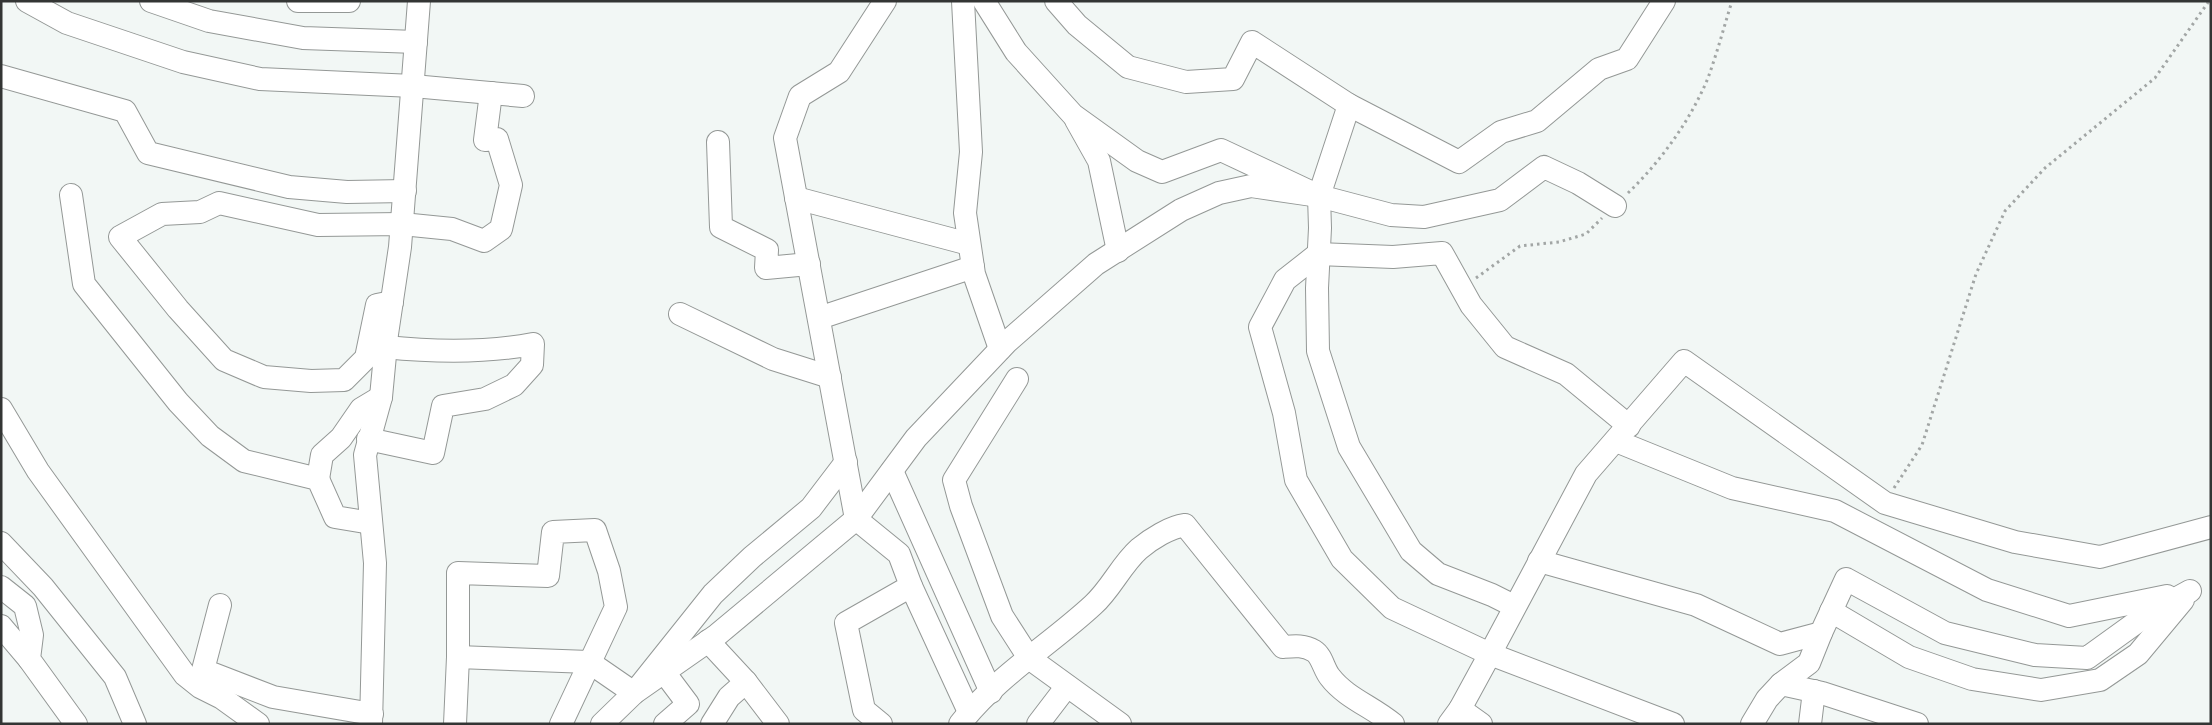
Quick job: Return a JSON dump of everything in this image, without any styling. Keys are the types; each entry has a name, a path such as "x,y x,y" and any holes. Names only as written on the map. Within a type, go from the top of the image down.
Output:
{"street":[{"path":"27,1 67,23 183,62 260,78 413,86 524,96"},
{"path":"151,1 209,22 296,37 416,42"},
{"path":"298,1 349,1"},
{"path":"220,605 203,670 272,697 371,719 375,563 364,455 381,398 385,347 402,224 419,1"},
{"path":"885,1 839,72 800,96 785,138 856,519 899,554 965,718 1029,658 1094,604 1138,549 1174,526 1185,525 1283,647 1301,645 1316,652 1330,677 1353,699 1382,714 1393,724"},
{"path":"963,1 972,152 965,213 972,267 1000,349"},
{"path":"984,1 1016,52 1073,115 1137,161 1162,172 1221,150 1319,196"},
{"path":"1056,1 1078,25 1128,67 1186,82 1233,79 1252,42 1349,105 1459,162 1501,132 1537,121 1599,69 1627,59 1664,1"},
{"path":"1,76 125,111 148,153 289,187 347,192 405,191"},
{"path":"392,302 377,306 366,358 344,380 311,381 264,377 224,360 178,309 120,237 162,214 200,212 219,203 318,225 402,224 452,229 484,241 501,229 511,185 497,139 485,140 491,93"},
{"path":"1349,105 1319,196 1318,254 1318,351 1349,447 1411,551 1438,574 1492,595 1514,606"},
{"path":"1073,115 1099,161 1118,251"},
{"path":"718,142 720,227 767,250 766,268 809,264"},
{"path":"634,693 708,641 856,519 916,438 1000,349 1096,264 1180,210 1219,193 1251,186 1319,196 1391,215 1424,216 1500,200 1544,167 1615,206"},
{"path":"70,195 84,284 178,402 210,436 244,461 318,479"},
{"path":"796,198 969,244"},
{"path":"1674,724 1490,654 1392,608 1342,559 1296,480 1284,413 1260,327 1285,280 1318,254 1393,257 1442,254 1471,306 1505,347 1566,374 1622,433 1732,488 1834,511 1987,590 2069,616 2190,591"},
{"path":"819,318 972,267"},
{"path":"680,314 773,359 830,377"},
{"path":"368,440 433,453 443,406 485,399 514,386 532,365 533,344 502,350 416,350 385,347"},
{"path":"1481,724 1454,716 1490,654 1586,474 1684,361 1884,503 2016,542 2100,557 2211,527"},
{"path":"1017,378 954,480 961,506 1002,616 1029,658 1120,724"},
{"path":"371,523 336,517 318,479 322,455 340,438 361,409 381,398"},
{"path":"1,409 38,471 185,675 200,687 222,698 258,724"},
{"path":"602,724 634,693 713,594 752,557 812,508 846,462"},
{"path":"892,471 992,692"},
{"path":"455,724 458,657 458,572 548,576 553,532 594,530 609,571 616,607 561,724"},
{"path":"1,543 43,587 115,677 135,724"},
{"path":"1539,561 1696,605 1780,644 1821,633"},
{"path":"1752,724 1767,699 1781,684 1809,662 1846,579 1944,633 2035,655 2087,658 2148,614 2190,591"},
{"path":"881,724 864,710 846,622 912,586"},
{"path":"1,587 25,606 32,635 29,660"},
{"path":"1832,611 1909,658 1972,679 2041,690 2100,680 2138,654 2190,591"},
{"path":"1,626 29,660 76,724"},
{"path":"708,641 746,682 778,724"},
{"path":"458,657 590,662 634,693"},
{"path":"664,672 688,704 666,724"},
{"path":"712,724 729,697 746,682"},
{"path":"1781,684 1814,691 1887,720 1917,724"},
{"path":"1038,724 1067,686"},
{"path":"1810,724 1814,691"}],"path":[{"path":"1462,289 1520,246 1559,242 1586,234 1653,169 1684,123 1707,79 1732,1"},
{"path":"1884,503 1922,445 1976,274 2005,211 2045,168 2155,78 2209,1"}]}
